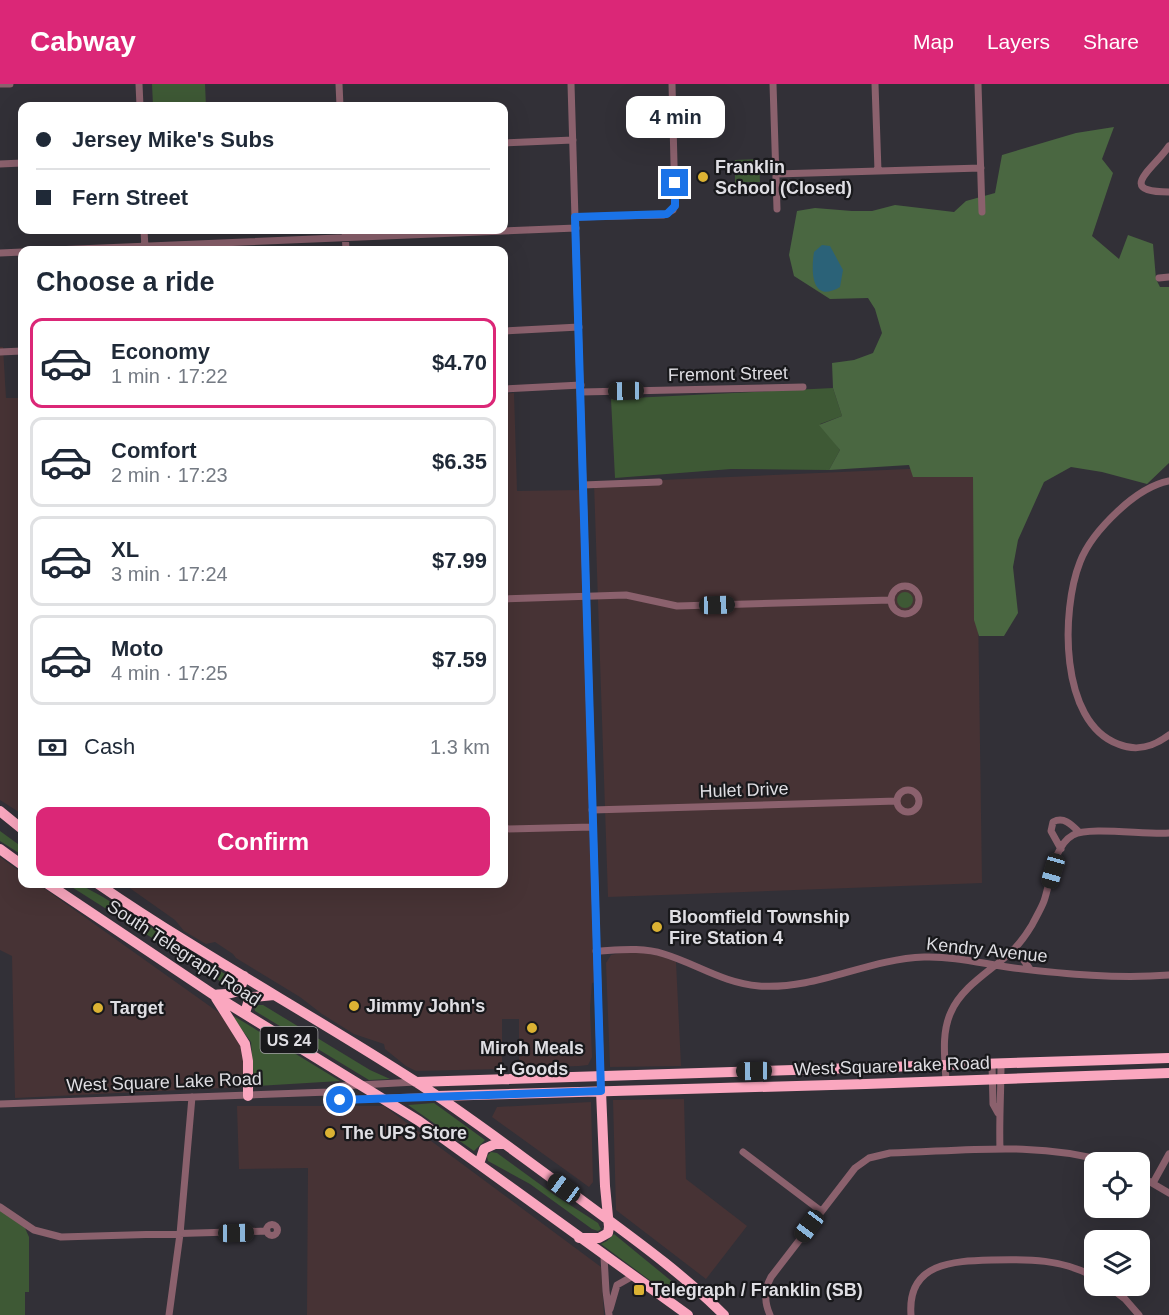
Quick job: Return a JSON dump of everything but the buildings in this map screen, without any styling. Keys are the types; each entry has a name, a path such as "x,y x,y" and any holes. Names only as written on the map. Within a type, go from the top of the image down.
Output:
{"highway":[{"path":"0,811 18,826"},
{"path":"0,849 18,863"},
{"name":"South Telegraph Road","path":"54,888 214,995 385,1098 688,1315"},
{"name":"South Telegraph Road","path":"104,888 437,1096 683,1276 724,1315"},
{"path":"244,976 242,987 237,992 214,995 245,1044 248,1061 248,1096"},
{"path":"245,1013 253,997 274,995"},
{"name":"West Square Lake Road","path":"416,1082 1169,1058"},
{"name":"West Square Lake Road","path":"437,1096 1169,1073"},
{"path":"579,1238 604,1236 608,1233 610,1221 604,1186 601,1091"},
{"path":"479,1164 484,1149 495,1144 505,1144"}],"street":[{"path":"0,84 10,84"},
{"path":"139,84 140,102"},
{"path":"339,84 340,102"},
{"path":"571,84 601,1091"},
{"path":"575,217 664,215 673,210 675,199 672,84"},
{"path":"773,84 777,209"},
{"path":"875,84 878,171"},
{"path":"978,84 982,212"},
{"path":"508,143 573,140"},
{"path":"1169,146 1142,178 1141,185 1149,192 1169,192"},
{"path":"0,164 18,163"},
{"path":"776,174 981,168"},
{"path":"508,230 576,228"},
{"path":"174,246 346,234"},
{"path":"0,253 18,252"},
{"path":"1159,278 1169,277"},
{"path":"508,331 579,327"},
{"path":"0,352 18,351"},
{"name":"Fremont Street","path":"508,389 803,387"},
{"path":"1169,481 1150,488 1128,502 1098,532 1084,553 1072,590 1068,634 1072,672 1081,704 1100,734 1122,746 1132,748 1147,747 1169,735"},
{"path":"583,485 659,482"},
{"path":"905,586 913,589 918,599 914,610 904,613 896,610 891,600 894,591 905,586"},
{"path":"508,599 630,596 677,606 891,600"},
{"name":"Hulet Drive","path":"592,810 897,801"},
{"path":"1061,849 1051,831 1053,822 1064,820 1079,832"},
{"path":"508,830 593,827"},
{"path":"946,1081 945,1034 951,1011 967,990 1015,948 1041,910 1061,849 1070,837 1090,830 1142,834 1169,833"},
{"path":"1015,948 1030,969"},
{"name":"Kendry Avenue","path":"596,951 635,949 658,952 722,979 767,987 803,984 903,958 944,957 1030,969 1108,975 1169,975"},
{"path":"996,1064 997,1079 993,1104 998,1113 1000,1149"},
{"name":"West Square Lake Road","path":"0,1104 329,1092 340,1086 416,1082"},
{"name":"West Square Lake Road","path":"329,1092 340,1100 437,1096"},
{"path":"170,1315 180,1234 192,1096"},
{"path":"771,1315 765,1302 768,1282 855,1168 873,1156 890,1153 1000,1149 1054,1150 1084,1157"},
{"path":"744,1152 821,1211"},
{"path":"1153,1183 1169,1154"},
{"path":"1150,1181 1169,1193"},
{"path":"0,1207 34,1230 52,1236 92,1237 267,1231"},
{"path":"604,1257 609,1313"},
{"path":"911,1315 913,1295 919,1283 932,1269 951,1262 1042,1260 1084,1272"},
{"path":"609,1313 617,1285 633,1276"},
{"path":"1121,1296 1139,1315"}],"shaded area":[{"path":"0,347 3,347 6,398 18,398 18,811 0,800"},
{"path":"514,393 517,491 581,490 596,982 592,983 590,1008 592,1057 588,1065 519,1068 519,1019 502,1019 502,1069 416,1071 385,1049 384,1044 354,1034 215,942 206,944 184,931 175,920 130,888 508,888 508,394"},
{"path":"976,466 982,883 608,897 594,483"},
{"path":"0,857 18,870 18,888 44,888 218,1012 235,1030 243,1050 243,1087 15,1098 12,956 0,950"},
{"path":"644,953 676,962 681,1066 610,1067 606,963 611,955"},
{"path":"684,1099 686,1179 747,1226 706,1279 616,1210 613,1100"},
{"path":"591,1102 593,1182 589,1187 492,1117 497,1107"},
{"path":"237,1106 384,1106 601,1267 604,1315 307,1315 308,1168 239,1169"}],"green space":[{"path":"152,84 205,84 206,102 153,102"},
{"path":"1114,127 1102,159 1113,173 1092,236 1119,259 1128,235 1153,244 1156,279 1160,287 1169,287 1169,463 1147,484 1102,472 1071,467 1044,482 1018,540 1013,567 1018,613 1004,636 979,636 974,620 973,477 913,477 909,465 829,470 840,450 819,425 842,416 833,388 832,363 854,360 873,353 882,333 875,309 868,298 830,299 794,276 789,255 797,211 815,208 872,211 895,205 954,212 966,201 995,193 1002,155 1076,133"},
{"path":"759,159 760,182 746,182 746,188 735,188 735,160"},
{"path":"833,388 842,416 820,424 840,450 829,470 731,469 615,478 611,399"},
{"path":"902,592 908,592 913,600 911,606 902,608 897,603 897,597"},
{"path":"0,831 18,844 18,852 0,841"},
{"path":"73,888 86,888 103,897 233,979 235,984 227,986"},
{"path":"263,1005 370,1070 390,1079 369,1080 255,1011 254,1007"},
{"path":"231,1015 340,1081 257,1086 254,1081 251,1042"},
{"path":"434,1103 485,1140 474,1151 408,1105"},
{"path":"491,1152 497,1153 598,1223 601,1229 598,1231 592,1229 530,1184 488,1161 487,1156"},
{"path":"0,1210 25,1228 29,1237 29,1292 25,1292 25,1315 0,1315"},
{"path":"614,1234 675,1284 667,1293 601,1244"}],"water":[{"path":"822,245 830,246 843,270 840,287 830,291 818,288 813,276 814,252"}],"place":[{"name":"Franklin School (Closed)","path":"703,177"},
{"name":"Bloomfield Township Fire Station 4","path":"657,927"},
{"name":"Jimmy John's","path":"354,1006"},
{"name":"Target","path":"98,1008"},
{"name":"Miroh Meals + Goods","path":"532,1028"},
{"name":"The UPS Store","path":"330,1133"},
{"name":"Telegraph / Franklin (SB)","path":"639,1290"}],"route":[{"path":"340,1100 601,1091 575,217 667,214 675,206 675,183"}]}
